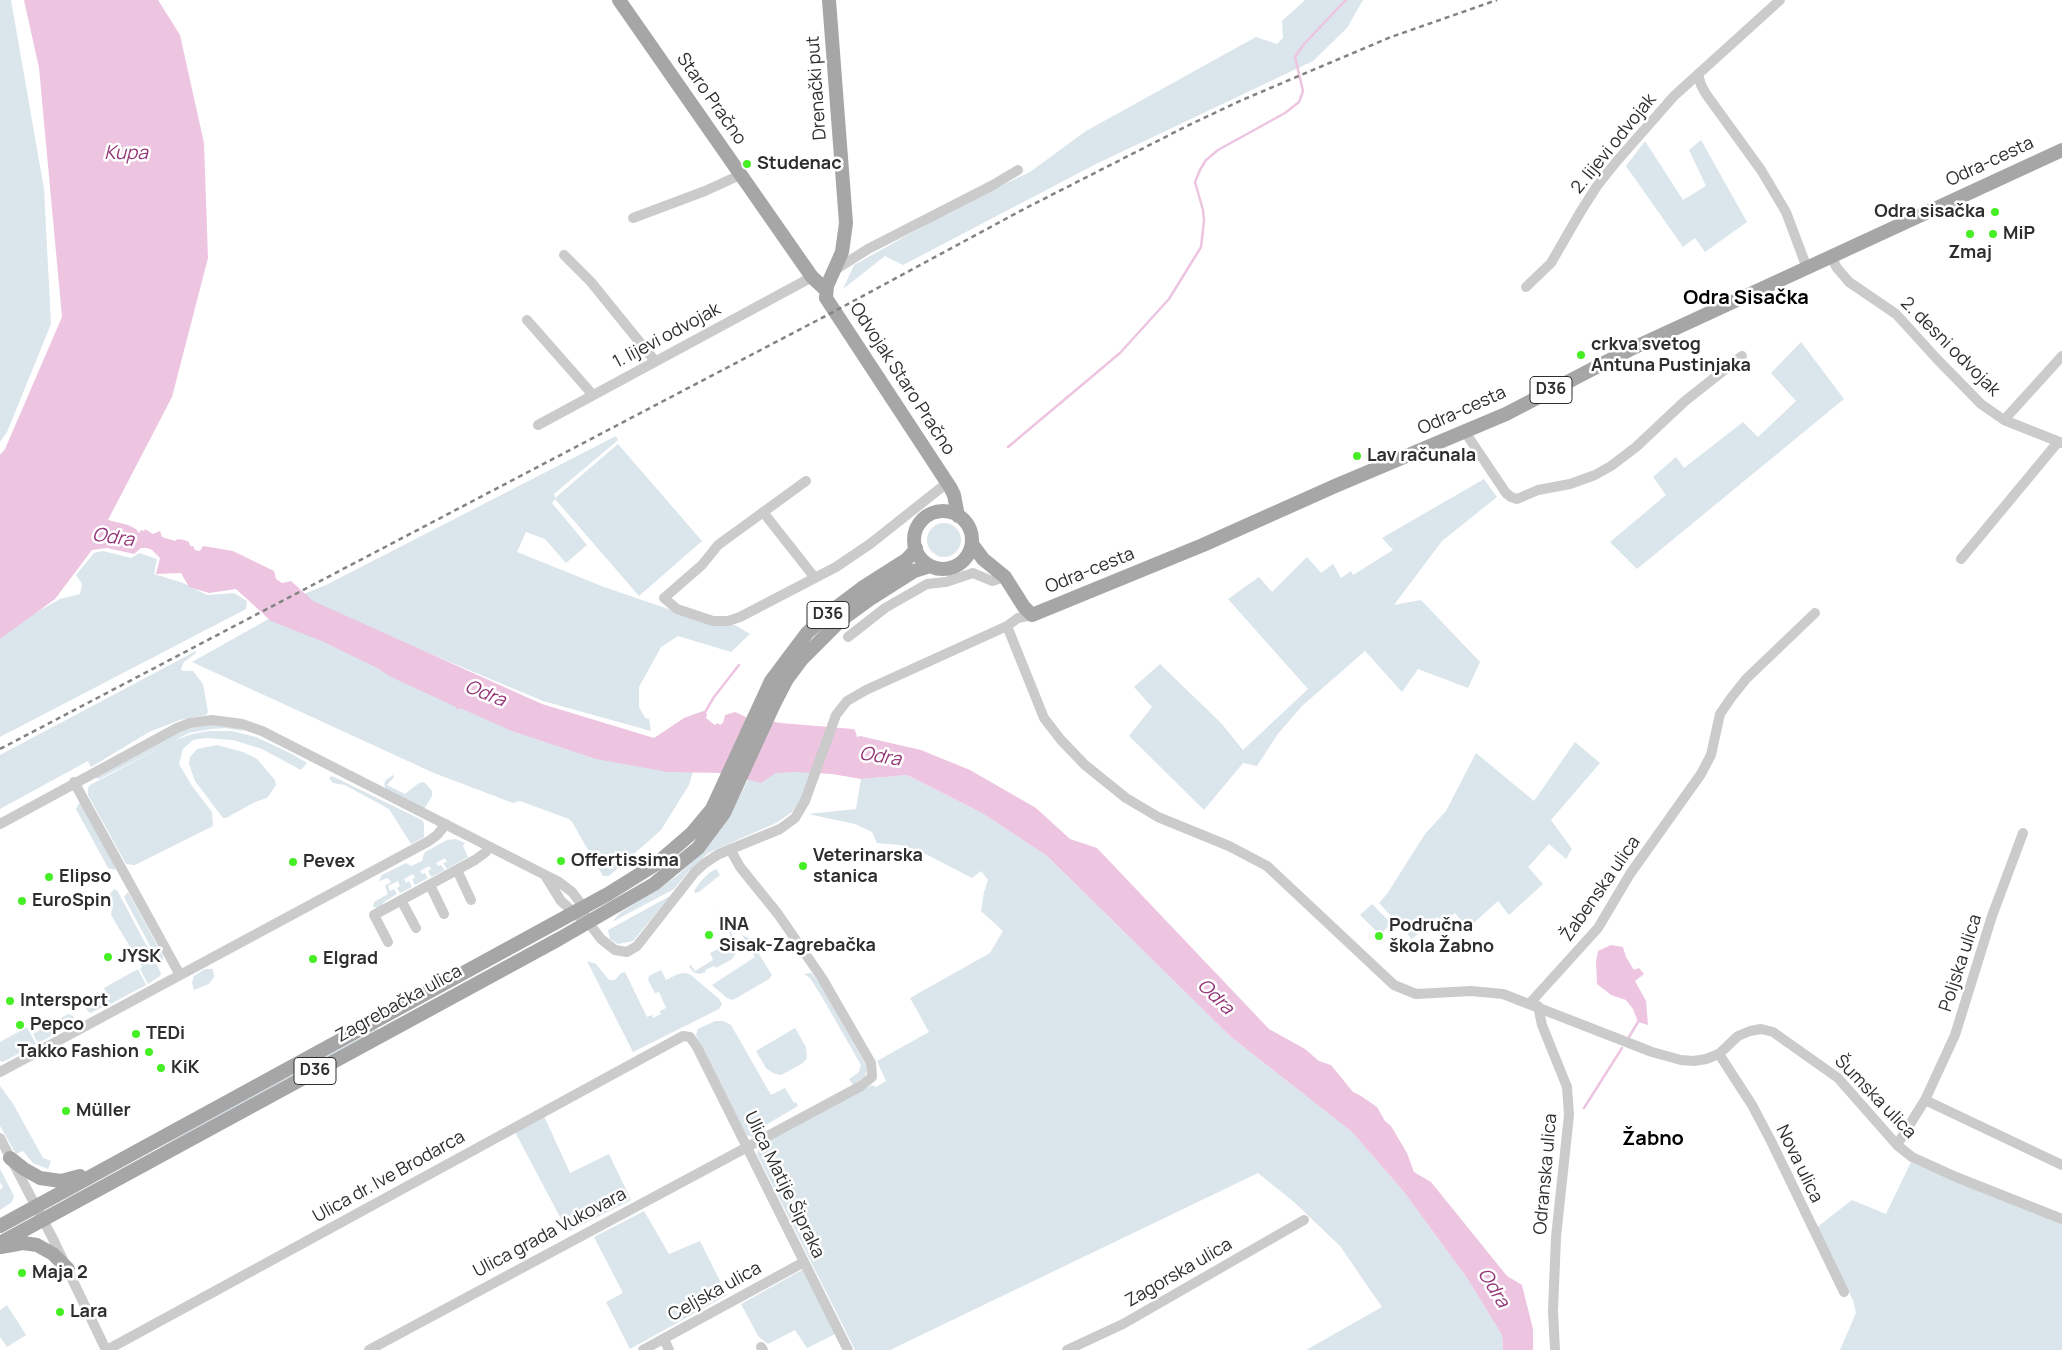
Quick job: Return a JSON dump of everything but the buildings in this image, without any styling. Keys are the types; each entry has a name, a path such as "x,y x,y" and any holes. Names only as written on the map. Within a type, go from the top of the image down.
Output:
{"main road":[{"name":"Staro Pračno","path":"619,0 812,277 826,290"},
{"name":"Drenački put","path":"826,290 842,252 846,223 829,0"},
{"name":"Odra-cesta","path":"1032,615 1203,545 1335,486 1506,414 1631,349 2062,150"},
{"name":"Odvojak Staro Pračno","path":"826,290 827,300 949,485 954,494 958,516"},
{"path":"930,566 921,558 916,548 915,534 921,522 938,512 946,504 949,485"},
{"path":"938,512 958,516 964,520 970,530 972,544 969,554 957,566"},
{"path":"972,544 992,567 1005,577 1024,607 1032,615"},
{"name":"D36","path":"578,910 628,882 666,856 702,822 725,797 767,703 771,681 807,633 855,593 906,560 916,548"},
{"name":"D36","path":"767,703 802,659 841,620 914,571 930,566 941,569 973,563 992,567"},
{"name":"Zagrebačka ulica","path":"0,1243 588,922 654,884 683,861 712,831 725,797"},
{"name":"Zagrebačka ulica","path":"0,1226 578,910"},
{"path":"10,1158 31,1174 55,1181 67,1180 100,1171"},
{"path":"0,1247 23,1243 38,1245 53,1254 68,1269"}],"street":[{"name":"2. lijevi odvojak","path":"1526,287 1552,263 1585,205 1616,162 1674,96 1780,0"},
{"path":"1698,74 1701,85 1761,170 1786,212 1806,268"},
{"path":"834,271 868,249 993,185 1018,170"},
{"path":"633,218 705,191 740,175"},
{"path":"564,255 591,282 655,361"},
{"name":"2. desni odvojak","path":"1831,257 1837,268 1849,282 1896,314 1981,404 2004,420 2060,443 1961,559"},
{"name":"1. lijevi odvojak","path":"538,425 812,277"},
{"path":"527,320 593,394"},
{"path":"1465,432 1502,487 1511,497 1517,499 1538,490 1570,484 1595,475 1611,466 1636,447 1686,400 1742,356"},
{"name":"2. desni odvojak","path":"2004,420 2062,356"},
{"path":"806,482 718,545 702,565 664,598 677,609 713,621 728,621 815,578 870,544 949,485"},
{"path":"763,512 815,578"},
{"path":"848,638 885,608 927,584 946,582 974,573 992,581 1005,577"},
{"name":"Žabenska ulica","path":"1534,1005 1598,928 1630,874 1702,774 1711,755 1720,714 1731,698 1746,679 1815,613"},
{"name":"Odra-cesta","path":"730,849 780,829 795,818 805,801 836,715 847,701 866,690 1007,626 1020,623 1032,615"},
{"path":"1007,626 1037,704 1051,728 1085,765 1126,798 1158,817 1229,846 1267,866 1384,976 1404,991 1416,994 1483,992 1503,994 1534,1005"},
{"path":"0,824 176,728 204,721 226,721 262,731 566,886 578,910 601,939 615,950 627,952 633,949 644,939 695,872 712,857 730,849"},
{"path":"74,782 180,975"},
{"path":"0,1072 429,841 446,824"},
{"name":"Poljska ulica","path":"1897,1145 1925,1100 1955,1035 1993,914 2023,833"},
{"name":"Ulica grada Vukovara","path":"369,1350 861,1086 872,1077 871,1063 822,978 778,914 740,867 730,849"},
{"path":"388,942 374,915 486,852"},
{"path":"457,870 471,900"},
{"path":"546,877 560,901 578,910"},
{"path":"430,885 444,914"},
{"path":"401,900 416,928"},
{"name":"Šumska ulica","path":"1534,1005 1652,1052 1681,1060 1694,1061 1720,1054 1745,1033 1761,1030 1773,1032 1838,1078 1897,1145 1912,1157 1956,1178 2062,1219"},
{"name":"Odranska ulica","path":"1534,1005 1567,1087 1568,1096 1569,1115 1556,1237 1553,1311 1555,1350"},
{"name":"Ulica Matije Šipraka","path":"688,1036 694,1041 848,1350"},
{"name":"Ulica dr. Ive Brodarca","path":"107,1350 675,1039 688,1036"},
{"name":"Nova ulica","path":"1720,1054 1752,1106 1771,1142 1844,1292"},
{"path":"1925,1100 2062,1165"},
{"path":"0,1138 43,1219 107,1350"},
{"name":"Zagorska ulica","path":"1067,1350 1124,1324 1304,1220"},
{"name":"Celjska ulica","path":"643,1350 804,1262"},
{"path":"664,1339 669,1350"}],"shaded area":[{"path":"0,0 11,0 44,189 51,324 7,432 0,442"},
{"path":"1305,0 1363,0 1347,28 1313,61 1096,164 903,265 885,256 843,289 854,265 967,202 1030,172 1086,131 1256,37 1277,44 1283,38 1282,21"},
{"path":"1701,140 1747,222 1705,252 1695,238 1683,247 1626,166 1645,141 1683,200 1706,186 1689,150"},
{"path":"1801,342 1844,399 1637,569 1610,542 1666,495 1653,477 1676,457 1684,468 1743,422 1758,437 1796,401 1771,373"},
{"path":"616,436 618,440 554,494 555,498 618,444 702,541 639,596 555,499 552,503 587,545 566,563 545,539 526,532 517,552 604,587 715,625 735,625 750,634 731,652 678,636 661,647 639,687 639,707 645,718 649,719 651,731 543,701 316,606 301,595 326,585"},
{"path":"1484,479 1497,497 1442,541 1394,605 1421,600 1480,662 1468,688 1418,669 1402,692 1365,651 1302,706 1277,735 1257,766 1243,763 1204,810 1129,736 1152,707 1134,687 1160,664 1221,723 1243,750 1308,689 1228,599 1259,577 1272,592 1307,557 1321,573 1333,564 1341,578 1351,571 1353,575 1393,550 1382,538"},
{"path":"944,523 956,528 961,540 956,552 944,557 932,552 927,540 932,528"},
{"path":"103,551 131,558 139,553 157,559 154,574 183,583 207,595 234,593 247,601 246,609 0,737 0,633 60,599 80,594 82,584 76,575 94,553"},
{"path":"274,616 695,765 689,785 661,830 609,876 603,876 569,819 520,801 513,803 434,773 192,662"},
{"path":"196,651 184,662 181,668 182,671 193,671 203,684 208,712 206,715 180,720 149,732 91,767 88,761 0,809 0,755"},
{"path":"205,725 244,729 243,731 225,728 211,729 189,733 99,779 95,777 169,737 188,729"},
{"path":"209,731 232,731 256,737 307,763 301,770 262,749 233,740 205,738 193,740 183,749 179,764 192,786 212,812 213,826 135,865 126,864 88,795 88,788 90,785 173,741 192,734"},
{"path":"1575,742 1600,763 1551,820 1572,849 1566,859 1549,844 1528,867 1543,884 1509,915 1498,901 1467,929 1455,913 1444,923 1437,917 1412,939 1379,903 1387,894 1425,834 1446,811 1476,753 1534,801"},
{"path":"217,745 243,752 257,759 275,780 276,785 267,798 255,802 226,818 223,818 195,781 189,764 190,757 197,749"},
{"path":"757,762 813,764 802,798 792,812 776,823 708,853 674,889 612,922 620,913 677,876 705,850 728,819"},
{"path":"393,775 394,777 387,785 405,794 419,783 424,782 428,786 432,791 432,796 424,809 386,790 384,784"},
{"path":"907,775 982,813 1047,856 1231,1037 1352,1132 1404,1192 1467,1278 1502,1335 1503,1350 1306,1350 1382,1307 1340,1246 1294,1202 1258,1173 890,1350 855,1350 757,1154 758,1149 769,1140 872,1085 876,1087 886,1081 877,1061 929,1032 910,998 990,953 1003,931 981,911 988,880 981,871 972,878 920,851 900,845 877,843 872,832 855,824 808,814 856,809 861,779"},
{"path":"332,776 422,820 424,823 424,837 411,844 389,809 345,785 333,783 329,778"},
{"path":"80,802 116,868 114,870 108,868 76,809"},
{"path":"456,839 465,843 463,846 468,857 447,869 443,863 447,862 445,858 436,863 445,870 431,877 428,871 431,869 429,866 420,871 422,874 425,873 428,878 415,885 412,879 415,878 413,874 404,879 406,883 409,881 412,887 400,893 397,888 400,886 398,881 388,886 390,891 394,889 397,894 384,902 380,908 373,907 374,902 388,894 385,886 391,882 388,878 379,881 382,875 406,863 411,866 422,861 424,853 427,851 447,840"},
{"path":"716,869 720,875 699,892 695,893 694,891 701,881"},
{"path":"114,889 117,890 161,973 160,976 148,984 140,969 142,967 111,915 113,905 110,894"},
{"path":"128,892 163,956 163,960 159,960 155,955 127,903 124,897"},
{"path":"670,896 633,941 618,944 610,939 608,930"},
{"path":"1372,904 1391,923 1380,935 1360,915"},
{"path":"717,908 736,941 736,953 732,959 716,968 714,966 705,970 706,972 699,974 693,972 689,966 691,965 695,971 713,960 710,953 724,946 730,938 730,934"},
{"path":"742,935 749,938 772,975 769,979 733,1000 727,998 712,985 755,957"},
{"path":"587,961 596,964 609,980 615,980 621,973 625,972 647,1017 652,1015 653,1018 661,1014 660,1011 666,1008 659,992 655,993 648,980 649,976 661,970 666,980 678,974 686,973 691,975 719,999 722,1004 719,1009 633,1052"},
{"path":"138,969 146,985 105,1007 100,997 106,993 104,988"},
{"path":"205,969 213,969 214,977 209,984 194,990 192,983 194,976"},
{"path":"811,973 821,985 867,1067 865,1077 853,1085 849,1079 859,1072 861,1065 822,997 810,978 804,974"},
{"path":"98,998 103,1007 90,1013 86,1009 86,1004"},
{"path":"68,1014 73,1016 74,1024 38,1043 33,1034"},
{"path":"715,1021 723,1021 731,1025 771,1095 785,1088 798,1106 764,1126 766,1131 756,1138 746,1135 696,1035 698,1029"},
{"path":"376,1026 378,1030 67,1202 65,1199 158,1149 228,1106"},
{"path":"27,1027 36,1044 3,1062 0,1061 0,1042"},
{"path":"795,1028 806,1047 807,1058 803,1063 785,1073 780,1075 773,1073 766,1068 756,1051"},
{"path":"0,1086 12,1102 43,1158 51,1161 48,1169 33,1163 23,1151 16,1154 0,1126"},
{"path":"544,1116 570,1173 609,1154 631,1200 568,1232 515,1132"},
{"path":"1911,1162 2062,1223 2062,1350 1840,1350 1856,1313 1853,1300 1816,1228 1852,1200 1886,1214"},
{"path":"0,1169 14,1196 12,1202 0,1210 0,1190 3,1187 0,1182"},
{"path":"644,1211 669,1254 700,1241 727,1295 630,1349 606,1302 623,1293 594,1237"},
{"path":"802,1270 807,1272 837,1333 807,1348 795,1330 768,1344 758,1336 741,1304"},
{"path":"7,1305 26,1335 7,1347 0,1337 0,1310"}],"water":[{"path":"24,0 158,0 180,35 204,143 208,258 172,397 108,520 128,525 139,533 145,529 153,534 160,531 162,537 175,541 178,539 184,540 189,542 190,546 193,546 195,550 200,551 203,546 233,551 274,571 276,579 282,583 291,581 313,601 542,704 654,738 684,718 703,711 707,714 706,718 715,725 723,723 725,715 735,712 748,718 781,723 853,729 857,737 860,736 921,750 970,770 1036,808 1070,839 1097,848 1269,1029 1305,1049 1319,1061 1331,1065 1353,1092 1377,1107 1407,1153 1414,1172 1431,1182 1507,1276 1522,1285 1533,1329 1533,1350 1503,1350 1502,1335 1467,1278 1404,1192 1352,1132 1231,1037 1047,856 982,813 907,775 861,779 832,774 794,772 776,773 761,783 722,773 668,772 596,759 512,731 460,708 457,710 456,707 389,676 379,669 324,642 271,621 236,589 209,593 189,587 181,573 156,574 160,558 147,548 141,548 134,554 107,548 92,550 55,599 0,639 0,455 5,449 62,317 39,68"},
{"path":"1611,945 1623,947 1626,957 1634,970 1639,968 1644,974 1635,981 1646,1001 1648,1025 1638,1022 1633,1009 1626,1000 1611,995 1597,984 1596,961 1598,951"}],"waterway":[{"path":"1008,447 1120,353 1169,299 1201,247 1204,221 1203,210 1195,182 1200,170 1206,160 1218,150 1285,113 1299,102 1303,91 1295,57 1304,44 1346,0"},
{"path":"704,714 714,697 739,665"},
{"path":"1629,1037 1638,1022"},
{"path":"1584,1108 1622,1048"}],"railway":[{"path":"0,749 835,311 1024,209 1187,126 1242,100 1391,37 1497,0"}],"place":[{"name":"Studenac","path":"747,164"},
{"name":"Odra sisačka","path":"1995,212"},
{"name":"Zmaj","path":"1970,234"},
{"name":"MiP","path":"1993,234"},
{"name":"crkva svetog Antuna Pustinjaka","path":"1581,355"},
{"name":"Lav računala","path":"1357,456"},
{"name":"Offertissima","path":"561,861"},
{"name":"Pevex","path":"293,862"},
{"name":"Veterinarska stanica","path":"803,866"},
{"name":"Elipso","path":"49,877"},
{"name":"EuroSpin","path":"22,901"},
{"name":"INA Sisak-Zagrebačka","path":"709,935"},
{"name":"Područna škola Žabno","path":"1379,936"},
{"name":"JYSK","path":"108,957"},
{"name":"Elgrad","path":"313,959"},
{"name":"Intersport","path":"10,1001"},
{"name":"Pepco","path":"20,1025"},
{"name":"TEDi","path":"136,1034"},
{"name":"Takko Fashion","path":"149,1052"},
{"name":"KiK","path":"161,1068"},
{"name":"Müller","path":"66,1111"},
{"name":"Maja 2","path":"22,1273"},
{"name":"Lara","path":"60,1312"}],"district":[{"name":"Odra Sisačka","path":"1746,298"},
{"name":"Žabno","path":"1653,1139"}],"water label":[{"name":"Kupa","path":"126,154"},
{"name":"Odra","path":"113,538"},
{"name":"Odra","path":"485,694"},
{"name":"Odra","path":"880,757"},
{"name":"Odra","path":"1215,997"},
{"name":"Odra","path":"1493,1288"}]}
